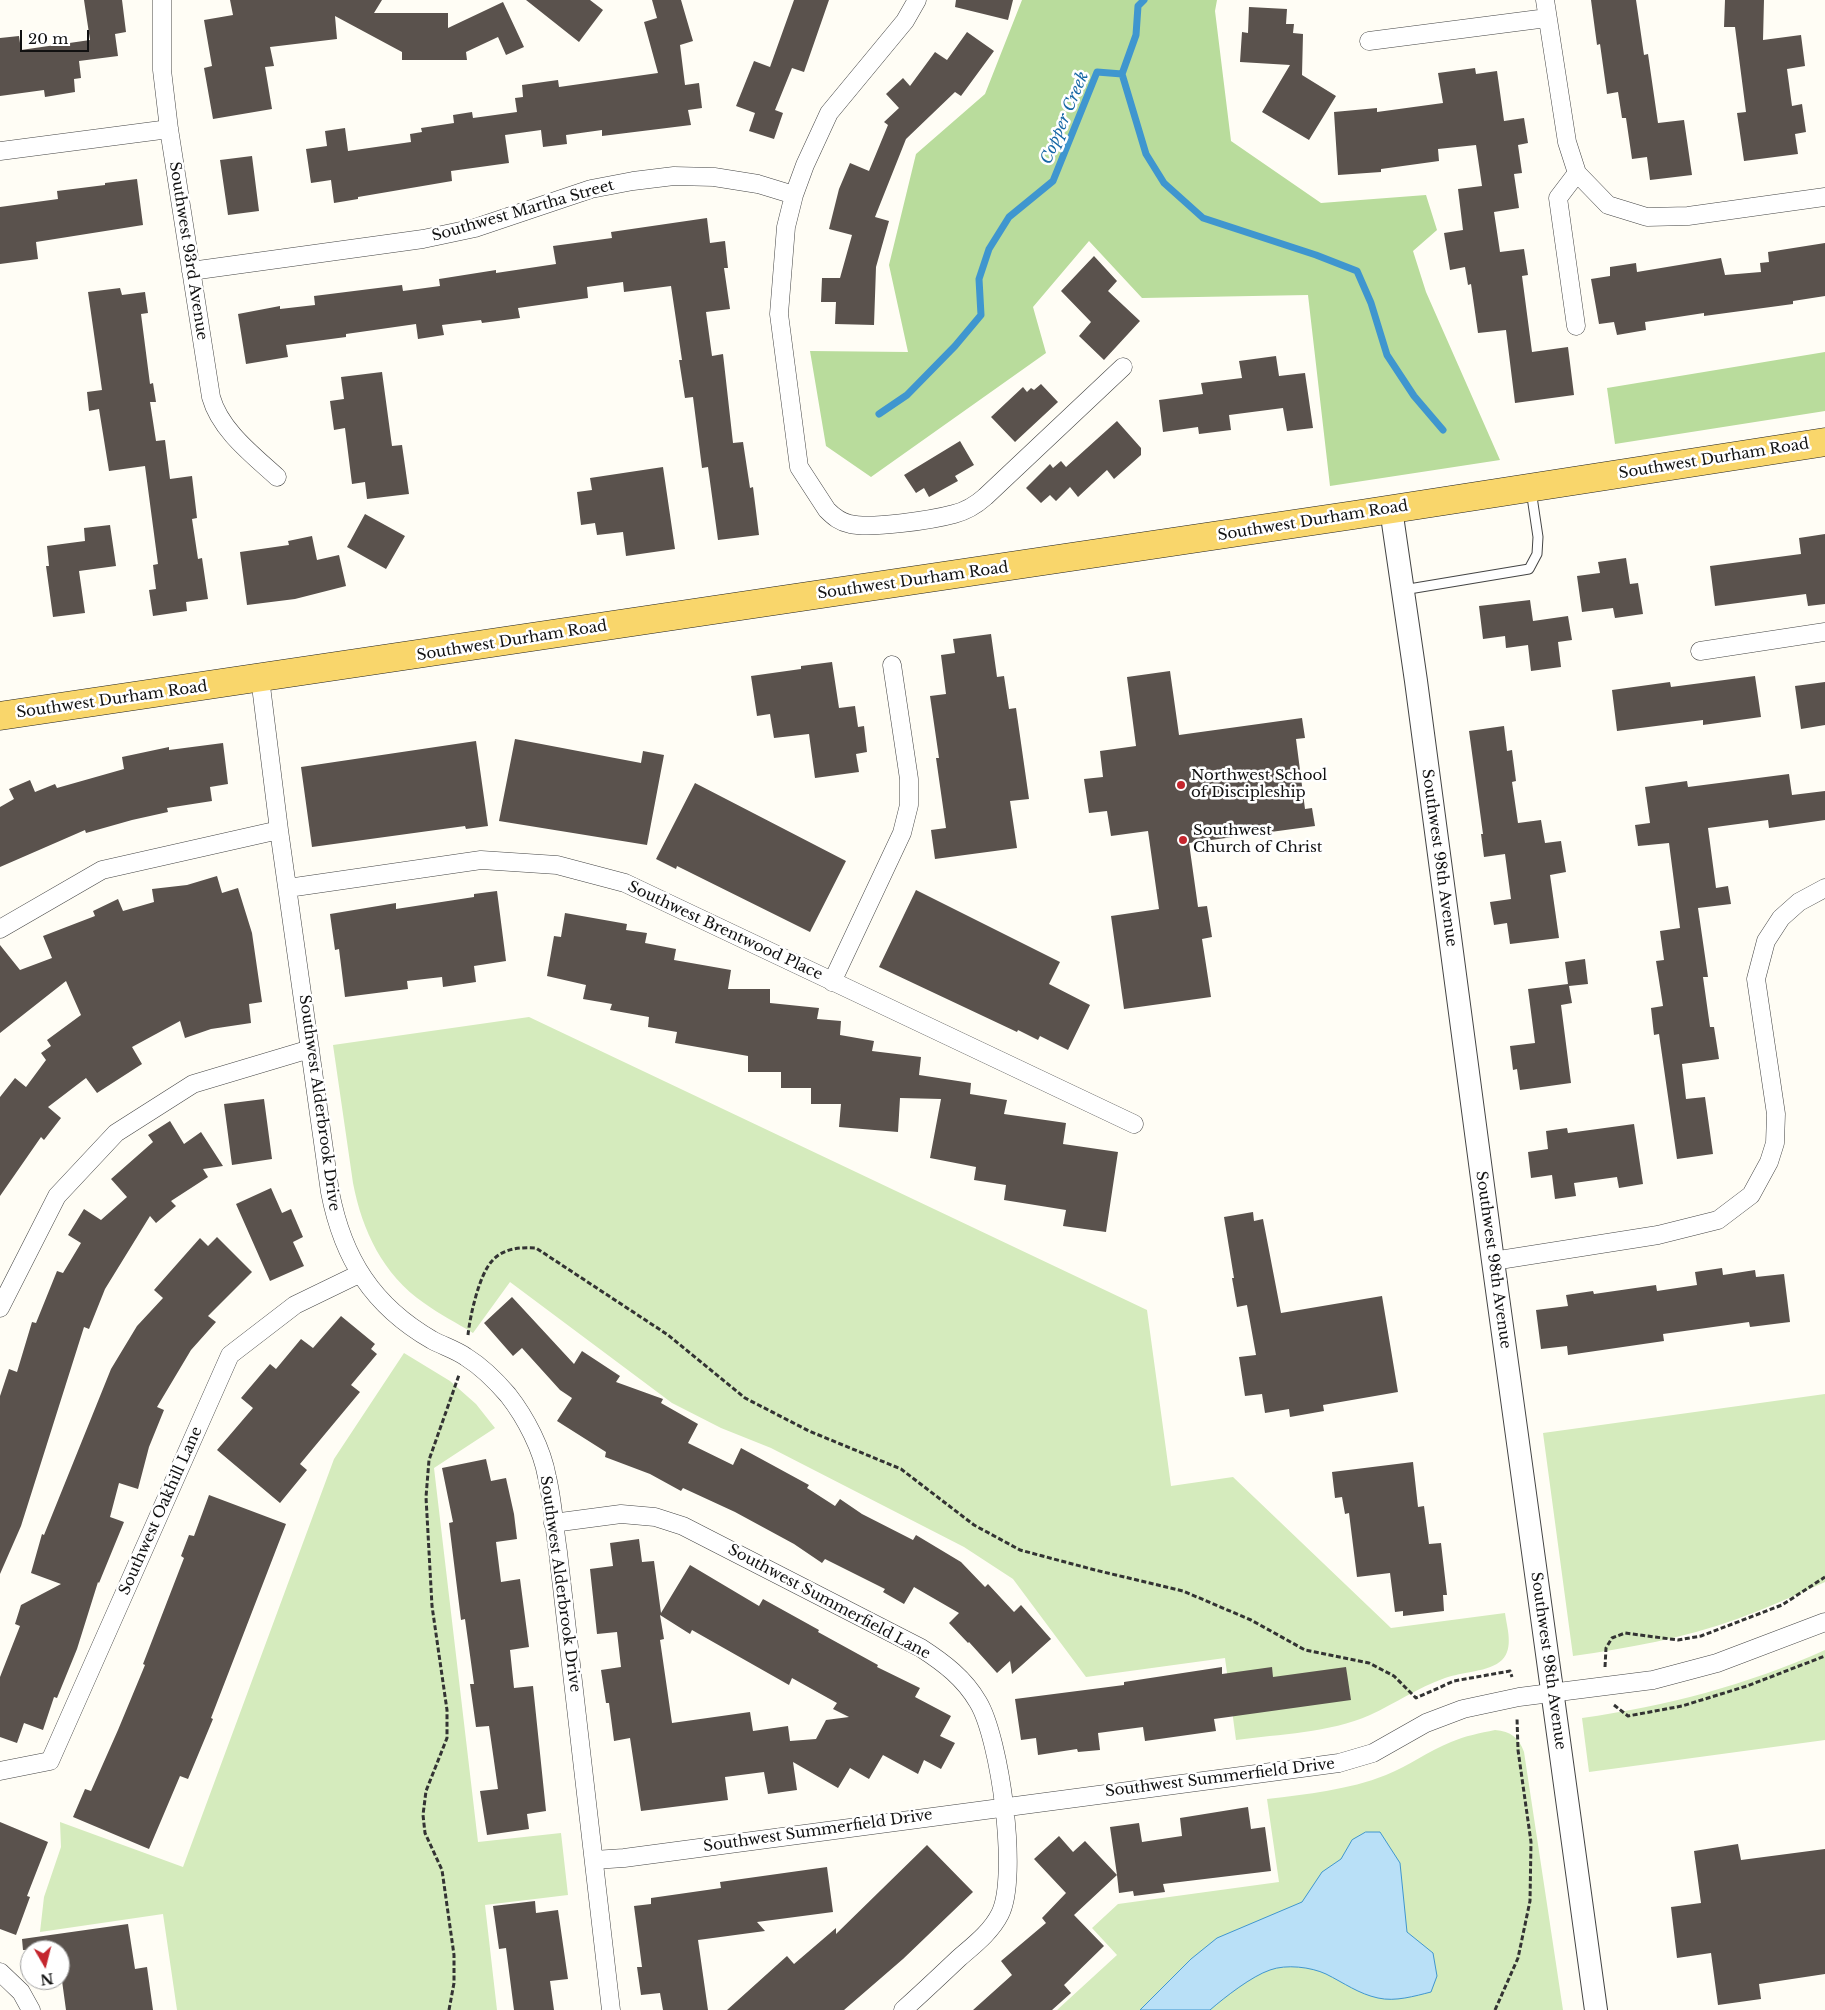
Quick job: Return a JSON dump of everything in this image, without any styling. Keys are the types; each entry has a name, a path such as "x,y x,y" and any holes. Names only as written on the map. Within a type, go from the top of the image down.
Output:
{"main road":[{"name":"Southwest Durham Road","path":"0,716 1391,509 1825,442"}],"street":[{"name":"Southwest 93rd Avenue","path":"162,0 162,70 169,129 213,407 229,430 277,478"},
{"path":"917,0 905,21 829,113 805,166 794,196 786,227 779,314 799,467 827,510 845,523 866,526 955,514 985,497 1123,368"},
{"path":"1545,0 1567,142 1577,173 1608,205 1647,217 1688,216 1825,197"},
{"path":"1369,41 1547,18"},
{"path":"0,152 169,129"},
{"path":"1576,326 1558,198 1577,173"},
{"name":"Southwest Martha Street","path":"192,271 423,240 454,233 591,189 633,181 674,176 714,177 758,184 794,196"},
{"name":"Southwest 98th Avenue","path":"1391,509 1596,2010"},
{"path":"1700,651 1825,632"},
{"path":"832,982 902,833 909,805 909,779 892,665"},
{"name":"Southwest Alderbrook Drive","path":"260,678 279,830 334,1214 344,1242 359,1274 375,1295 396,1315 434,1341 465,1356 488,1374 508,1396 521,1414 540,1453 547,1477 558,1552 611,2010"},
{"path":"0,930 102,870 279,830"},
{"name":"Southwest Brentwood Place","path":"288,888 481,860 558,865 625,884 1134,1124"},
{"path":"1493,1261 1658,1235 1718,1220 1751,1195 1769,1162 1775,1143 1776,1114 1756,979 1766,941 1781,918 1799,902 1825,888"},
{"path":"0,1308 57,1196 116,1132 193,1084 310,1049"},
{"name":"Southwest Oakhill Lane","path":"0,1771 50,1761 230,1356 295,1305 359,1274"},
{"name":"Southwest Summerfield Lane","path":"553,1523 621,1514 654,1517 683,1526 921,1648 946,1664 964,1682 979,1704 1000,1768 1009,1879 1001,1913 987,1933 903,2010"},
{"name":"Southwest Summerfield Drive","path":"594,1860 624,1858 1339,1763 1373,1753 1426,1723 1463,1709 1518,1697 1653,1680 1717,1663 1825,1622"},
{"path":"0,1972 21,1992 31,2010"}],"lane":[{"path":"1402,590 1529,569 1537,554 1538,537 1531,487"}],"path":[{"path":"449,2010 454,1983 452,1946 442,1870 425,1832 422,1815 426,1791 446,1738 447,1710 432,1606 426,1497 429,1460 465,1356 470,1318 479,1287 492,1261 506,1251 521,1246 536,1248 668,1335 745,1398 809,1431 901,1469 974,1525 1020,1550 1183,1591 1251,1620 1306,1650 1369,1663 1394,1676 1416,1698 1454,1681 1510,1671 1518,1697 1517,1733 1531,1842 1530,1901 1518,1958 1496,2010"}],"green space":[{"path":"1022,0 1217,0 1215,11 1231,141 1321,203 1426,195 1437,230 1413,251 1426,292 1500,460 1330,486 1308,295 1142,298 1089,241 1033,307 1046,353 871,477 826,446 810,351 908,352 889,265 916,154 985,94"},
{"path":"1825,352 1825,411 1615,444 1607,388"},
{"path":"529,1017 1147,1310 1171,1486 1233,1477 1391,1628 1505,1613 1509,1638 1506,1655 1497,1664 1435,1682 1370,1715 1354,1721 1304,1732 1236,1740 1225,1658 1086,1677 1013,1579 964,1547 771,1448 721,1428 672,1403 510,1282 473,1333 430,1307 410,1292 386,1265 376,1250 362,1218 353,1183 333,1045"},
{"path":"404,1353 450,1381 476,1404 495,1428 434,1468 478,1842 561,1833 568,1895 485,1905 497,2010 177,2010 163,1914 40,1932 44,1897 61,1847 60,1822 183,1867 334,1459"},
{"path":"1825,1394 1825,1582 1748,1615 1697,1632 1636,1646 1573,1656 1543,1433"},
{"path":"1825,1650 1825,1740 1589,1772 1582,1718 1645,1707 1706,1693 1766,1674"},
{"path":"1495,1730 1514,1736 1524,1752 1563,2010 1057,2010 1117,1955 1092,1928 1118,1904 1279,1882 1267,1799 1328,1791 1372,1780 1451,1742 1467,1736"}],"water":[{"path":"1366,1832 1380,1832 1400,1863 1407,1932 1433,1953 1437,1976 1431,1992 1398,1999 1378,1998 1358,1991 1320,1972 1306,1968 1283,1967 1270,1970 1255,1977 1210,2010 1140,2010 1191,1959 1217,1938 1302,1902 1322,1872 1341,1859 1352,1840"}],"building":[{"path":"84,0 122,0 126,32 115,34 118,56 79,61 81,78 74,79 75,92 45,97 44,90 0,96 0,38 19,36 21,50 90,40"},
{"path":"230,0 382,0 374,13 448,13 448,28 503,2 524,47 506,55 498,37 466,52 467,60 402,60 402,52 335,16 337,39 270,47 274,66 265,67 272,109 213,119 204,68 212,66 204,20 233,15"},
{"path":"526,0 590,0 603,10 579,42"},
{"path":"652,0 681,0 693,41 680,45 685,85 699,83 702,108 688,110 691,125 602,136 602,130 566,135 567,144 543,147 541,130 505,135 509,163 451,171 452,181 334,203 331,180 311,183 306,149 327,146 325,131 345,128 348,151 411,142 410,134 422,132 421,128 454,123 453,115 472,112 473,118 517,112 515,98 523,97 522,85 558,80 559,87 658,73 644,22 657,18"},
{"path":"794,0 829,0 804,72 792,68 775,110 783,113 774,139 749,131 755,113 736,106 754,61 770,67"},
{"path":"956,0 1013,0 1008,20 955,7"},
{"path":"1591,0 1636,0 1644,55 1648,54 1658,123 1684,120 1692,175 1650,180 1647,157 1632,159 1626,118 1622,118 1618,92 1607,94 1600,44 1597,45"},
{"path":"1725,0 1764,0 1763,40 1801,35 1805,66 1787,69 1792,106 1802,104 1806,132 1795,134 1798,154 1744,161 1737,113 1746,112 1735,27 1724,27"},
{"path":"1249,7 1287,9 1286,24 1294,24 1293,33 1303,34 1302,75 1336,96 1309,140 1262,112 1290,65 1240,62 1242,32 1248,33"},
{"path":"967,32 994,51 961,96 955,92 906,139 875,217 889,221 876,267 874,325 835,324 836,302 821,302 822,278 840,278 852,235 829,229 839,189 850,163 869,171 888,125 884,122 899,108 886,94 903,78 910,86 935,52 947,60"},
{"path":"1475,68 1476,74 1497,71 1504,121 1524,118 1528,143 1518,145 1522,173 1514,174 1519,208 1494,212 1500,252 1524,249 1528,275 1522,276 1532,352 1568,347 1574,395 1515,403 1506,330 1478,333 1471,284 1468,285 1465,267 1450,270 1444,233 1463,230 1458,189 1482,186 1476,145 1438,149 1439,161 1381,169 1381,172 1338,175 1334,112 1377,108 1377,112 1443,103 1438,73"},
{"path":"252,156 259,211 228,215 220,160"},
{"path":"137,179 143,225 36,242 38,259 0,264 0,207 58,199 57,191"},
{"path":"707,218 710,243 725,241 728,268 724,268 730,309 706,312 712,356 723,354 733,443 743,442 750,488 753,487 759,535 718,540 708,467 702,468 693,397 685,398 679,360 682,360 671,286 624,292 623,282 587,287 588,298 518,308 520,318 482,323 481,320 442,325 444,335 418,339 416,324 346,334 346,337 286,345 288,357 246,364 238,314 280,306 280,309 315,305 314,296 402,285 403,291 440,286 439,279 496,270 496,273 556,264 553,246 612,238 611,232"},
{"path":"1825,243 1825,296 1793,301 1793,304 1704,316 1704,313 1645,322 1646,330 1617,335 1614,322 1599,324 1591,279 1610,276 1610,267 1636,263 1637,272 1721,258 1725,275 1761,272 1760,263 1769,262 1768,252"},
{"path":"1094,256 1117,281 1108,291 1140,321 1104,360 1079,336 1091,322 1061,291"},
{"path":"120,288 122,295 145,292 148,313 141,314 150,384 153,383 156,402 150,402 156,441 165,440 170,479 192,476 197,518 192,519 198,559 202,558 208,599 186,602 187,611 153,616 149,590 156,589 153,565 158,564 145,466 109,471 99,409 89,411 87,392 102,390 88,292"},
{"path":"1276,356 1279,376 1305,373 1313,428 1287,431 1283,408 1229,415 1231,430 1199,434 1198,427 1163,432 1159,400 1203,394 1201,383 1242,378 1239,361"},
{"path":"382,372 392,446 402,445 409,494 367,499 365,482 352,484 345,428 334,430 330,401 344,399 341,377"},
{"path":"1041,384 1058,402 1015,442 991,417 1023,387 1027,392 1031,388 1034,390"},
{"path":"1117,421 1141,448 1141,455 1114,479 1107,470 1078,497 1070,487 1056,501 1050,495 1041,503 1026,488 1050,464 1053,468 1061,461 1066,467"},
{"path":"960,441 974,465 955,476 958,481 929,497 924,488 916,493 904,475"},
{"path":"663,467 675,549 626,556 623,532 597,535 595,523 581,525 577,492 592,490 590,478"},
{"path":"365,514 405,536 386,569 347,547"},
{"path":"110,525 116,566 79,571 85,613 53,617 46,566 49,566 47,546 85,541 84,528"},
{"path":"1825,534 1825,604 1808,606 1806,594 1715,606 1710,566 1801,554 1799,538"},
{"path":"312,536 317,560 339,555 346,586 295,599 247,605 240,552 289,545 288,541"},
{"path":"1626,558 1630,584 1638,583 1643,614 1615,618 1613,608 1582,612 1577,576 1600,573 1598,562"},
{"path":"1530,600 1533,621 1568,616 1572,640 1558,642 1561,667 1531,671 1528,645 1506,648 1505,636 1483,639 1479,606"},
{"path":"991,634 997,677 1004,676 1009,709 1016,708 1029,799 1010,801 1017,848 935,859 931,830 946,828 936,758 939,758 930,696 946,694 941,655 955,653 953,639"},
{"path":"832,662 839,708 855,706 858,727 864,726 867,752 856,754 859,772 815,778 809,734 774,738 770,714 757,716 751,676 801,669 801,666"},
{"name":"Southwest Church of Christ","path":"1170,671 1179,735 1302,718 1305,738 1296,739 1305,809 1312,808 1315,826 1189,843 1198,907 1207,906 1212,937 1202,939 1211,997 1124,1009 1111,916 1159,909 1148,831 1111,836 1107,811 1089,813 1084,779 1103,777 1100,751 1136,746 1127,677"},
{"path":"1755,676 1761,717 1703,725 1703,720 1617,731 1612,690 1670,682 1671,687"},
{"path":"1825,682 1825,725 1801,729 1795,686"},
{"path":"1504,726 1507,751 1512,750 1516,781 1512,782 1518,823 1541,820 1545,843 1561,841 1566,872 1550,875 1559,938 1510,944 1507,923 1494,925 1490,902 1511,899 1505,854 1484,857 1481,834 1483,834 1469,731"},
{"path":"515,739 641,763 643,751 664,755 647,845 499,821"},
{"path":"476,741 488,826 466,829 465,826 312,847 301,767"},
{"path":"223,743 228,784 210,787 212,801 167,808 168,812 86,833 85,830 0,867 0,807 14,799 9,789 30,780 35,792 55,784 57,788 124,769 122,757 169,747 169,750"},
{"path":"1789,774 1792,795 1825,791 1825,820 1769,828 1768,820 1708,828 1716,888 1728,886 1731,904 1698,908 1708,977 1703,977 1710,1027 1714,1027 1719,1059 1682,1064 1686,1099 1705,1097 1713,1154 1677,1159 1659,1034 1654,1035 1651,1008 1663,1006 1656,961 1664,960 1660,931 1680,928 1669,843 1638,846 1635,825 1650,823 1645,787 1687,781 1688,787"},
{"path":"695,783 846,861 810,932 677,866 676,869 656,859"},
{"path":"217,876 222,893 238,888 252,933 262,1002 249,1004 251,1023 211,1029 185,1038 180,1021 132,1047 142,1064 97,1093 86,1078 48,1107 61,1118 44,1140 41,1137 0,1196 0,1097 15,1078 26,1087 46,1060 41,1053 51,1046 47,1040 81,1015 66,981 0,1033 0,945 20,970 52,958 43,936 95,916 93,911 118,899 123,911 154,902 152,889 187,885"},
{"path":"916,890 1060,962 1049,984 1090,1005 1068,1050 1040,1036 1038,1040 1018,1030 1017,1032 879,967"},
{"path":"497,891 506,961 474,966 476,982 443,987 442,977 407,981 408,989 345,997 339,949 335,950 330,914 396,903 396,909 474,897 474,894"},
{"path":"565,913 627,924 626,930 647,933 645,943 676,949 674,960 731,970 728,989 770,989 770,1003 819,1008 817,1019 841,1021 840,1035 874,1041 872,1051 921,1057 919,1075 971,1083 970,1094 1007,1100 1004,1114 1066,1123 1063,1144 1118,1152 1106,1232 1063,1226 1066,1210 1004,1200 1006,1185 974,1180 976,1167 930,1158 941,1099 900,1098 898,1132 839,1127 841,1104 811,1104 811,1088 781,1088 781,1072 748,1072 748,1056 675,1043 677,1032 648,1027 649,1017 610,1010 612,1004 583,999 586,985 547,976 554,936 561,937"},
{"path":"1585,959 1588,984 1569,986 1572,1003 1561,1005 1571,1083 1520,1090 1517,1069 1513,1070 1510,1046 1535,1043 1528,989 1568,984 1565,962"},
{"path":"264,1099 272,1159 232,1165 224,1104"},
{"path":"170,1121 184,1144 201,1132 223,1166 203,1169 208,1177 171,1201 176,1206 156,1223 150,1216 105,1289 89,1329 84,1327 21,1526 0,1574 0,1396 9,1369 17,1372 32,1322 36,1323 57,1271 63,1273 81,1243 68,1235 84,1209 101,1220 127,1197 111,1179 153,1142 148,1135"},
{"path":"1634,1124 1643,1184 1619,1188 1617,1177 1574,1183 1576,1196 1555,1199 1552,1175 1531,1178 1528,1152 1548,1149 1546,1131 1567,1128 1568,1133"},
{"path":"271,1188 282,1213 291,1209 303,1237 293,1242 304,1266 270,1281 236,1204"},
{"path":"1253,1212 1254,1221 1263,1219 1281,1313 1382,1296 1398,1392 1323,1405 1324,1411 1290,1417 1289,1409 1265,1413 1262,1394 1245,1396 1239,1357 1256,1355 1247,1305 1237,1307 1224,1217"},
{"path":"217,1237 252,1272 208,1316 216,1322 191,1350 157,1407 164,1410 149,1447 138,1489 119,1483 110,1517 124,1522 98,1582 77,1649 57,1698 54,1697 43,1730 24,1723 17,1743 0,1737 0,1677 20,1626 15,1624 21,1605 61,1584 31,1573 42,1534 44,1535 111,1369 137,1326 163,1298 154,1290 200,1238 208,1246"},
{"path":"1722,1268 1723,1275 1755,1270 1756,1277 1784,1274 1790,1322 1750,1327 1749,1322 1663,1334 1664,1341 1568,1355 1567,1346 1541,1349 1536,1310 1568,1306 1566,1295 1593,1291 1594,1294 1656,1285 1657,1291 1697,1285 1695,1272"},
{"path":"512,1297 574,1364 582,1351 620,1376 616,1382 663,1399 661,1403 698,1424 688,1443 733,1465 741,1448 809,1485 807,1488 835,1506 840,1499 862,1514 913,1540 916,1535 961,1562 985,1587 988,1584 1014,1612 1021,1605 1051,1639 1012,1674 1010,1661 997,1673 949,1623 959,1613 914,1587 904,1604 883,1592 885,1589 825,1559 822,1563 794,1544 735,1512 683,1488 681,1491 650,1474 605,1457 606,1452 557,1421 572,1398 560,1390 522,1348 513,1356 484,1323"},
{"path":"341,1316 375,1344 371,1349 377,1354 351,1385 360,1392 300,1464 307,1470 280,1503 217,1450 253,1408 241,1398 270,1364 276,1369 301,1339 313,1348"},
{"path":"486,1459 491,1481 506,1478 514,1514 517,1539 496,1542 501,1582 520,1579 529,1647 510,1650 514,1688 533,1686 546,1811 527,1814 529,1829 487,1835 480,1791 498,1789 489,1726 476,1727 470,1684 474,1684 465,1619 461,1620 449,1523 453,1522 442,1468"},
{"path":"1413,1462 1418,1507 1424,1506 1429,1544 1441,1543 1447,1595 1443,1595 1444,1611 1403,1616 1403,1611 1395,1612 1390,1573 1357,1577 1349,1513 1345,1514 1342,1497 1335,1498 1332,1472"},
{"path":"209,1495 286,1524 211,1718 213,1719 188,1779 180,1776 149,1849 73,1817 85,1789 91,1791 118,1730 145,1665 143,1664 184,1558 181,1556 189,1535 194,1536"},
{"path":"639,1539 642,1562 654,1561 661,1613 690,1565 759,1606 763,1599 878,1665 877,1667 920,1688 915,1697 951,1716 940,1736 955,1743 941,1769 924,1760 918,1774 883,1755 869,1779 850,1768 838,1788 793,1762 797,1790 768,1794 764,1772 725,1777 728,1800 641,1811 630,1738 614,1741 609,1703 606,1703 601,1670 621,1667 617,1632 597,1634 590,1569 613,1566 610,1543","holes":["660,1615 690,1634 692,1630 789,1685 792,1678 837,1703 833,1709 849,1717 826,1720 816,1739 790,1741 788,1726 753,1731 750,1712 672,1723 660,1640 664,1639"]},
{"path":"1222,1667 1222,1674 1272,1667 1273,1677 1346,1667 1351,1700 1214,1719 1216,1731 1145,1741 1143,1727 1098,1733 1100,1750 1078,1752 1077,1749 1038,1755 1036,1738 1021,1740 1015,1699 1124,1685 1124,1682"},
{"path":"1248,1807 1251,1829 1265,1827 1271,1871 1163,1884 1165,1892 1134,1896 1133,1891 1119,1893 1110,1827 1139,1823 1142,1842 1182,1836 1180,1818"},
{"path":"0,1822 48,1842 27,1896 30,1897 16,1935 0,1929"},
{"path":"1059,1836 1073,1852 1085,1841 1117,1875 1074,1915 1104,1946 1064,1985 1071,1993 1052,2010 973,2010 1012,1975 1001,1961 1046,1923 1042,1918 1066,1893 1034,1859"},
{"path":"1738,1844 1741,1860 1825,1849 1825,1974 1759,1984 1761,1999 1718,2005 1711,1953 1677,1958 1671,1907 1701,1903 1694,1851"},
{"path":"927,1845 973,1892 903,1959 844,2010 727,2010 787,1956 794,1964 836,1928 836,1934"},
{"path":"827,1867 833,1912 757,1922 765,1931 698,1940 708,2010 663,2010 660,1993 641,1995 637,1967 642,1967 634,1906 651,1904 651,1898 721,1888 720,1882"},
{"path":"535,1901 536,1913 558,1910 568,1979 550,1981 554,2010 514,2010 506,1948 499,1949 493,1906"},
{"path":"128,1924 135,1969 147,1967 153,2010 66,2010 63,1990 70,1990 70,1940 22,1939"}],"waterway":[{"name":"Copper Creek","path":"879,414 907,395 955,346 981,315 979,279 989,249 1009,217 1053,181 1097,72 1122,74 1136,35 1138,6 1144,0"},
{"path":"1122,74 1146,154 1164,183 1203,218 1316,255 1357,271 1371,303 1387,355 1414,396 1443,430"}],"place":[{"name":"Northwest School of Discipleship","path":"1181,785"},
{"name":"Southwest Church of Christ","path":"1183,840"}]}
